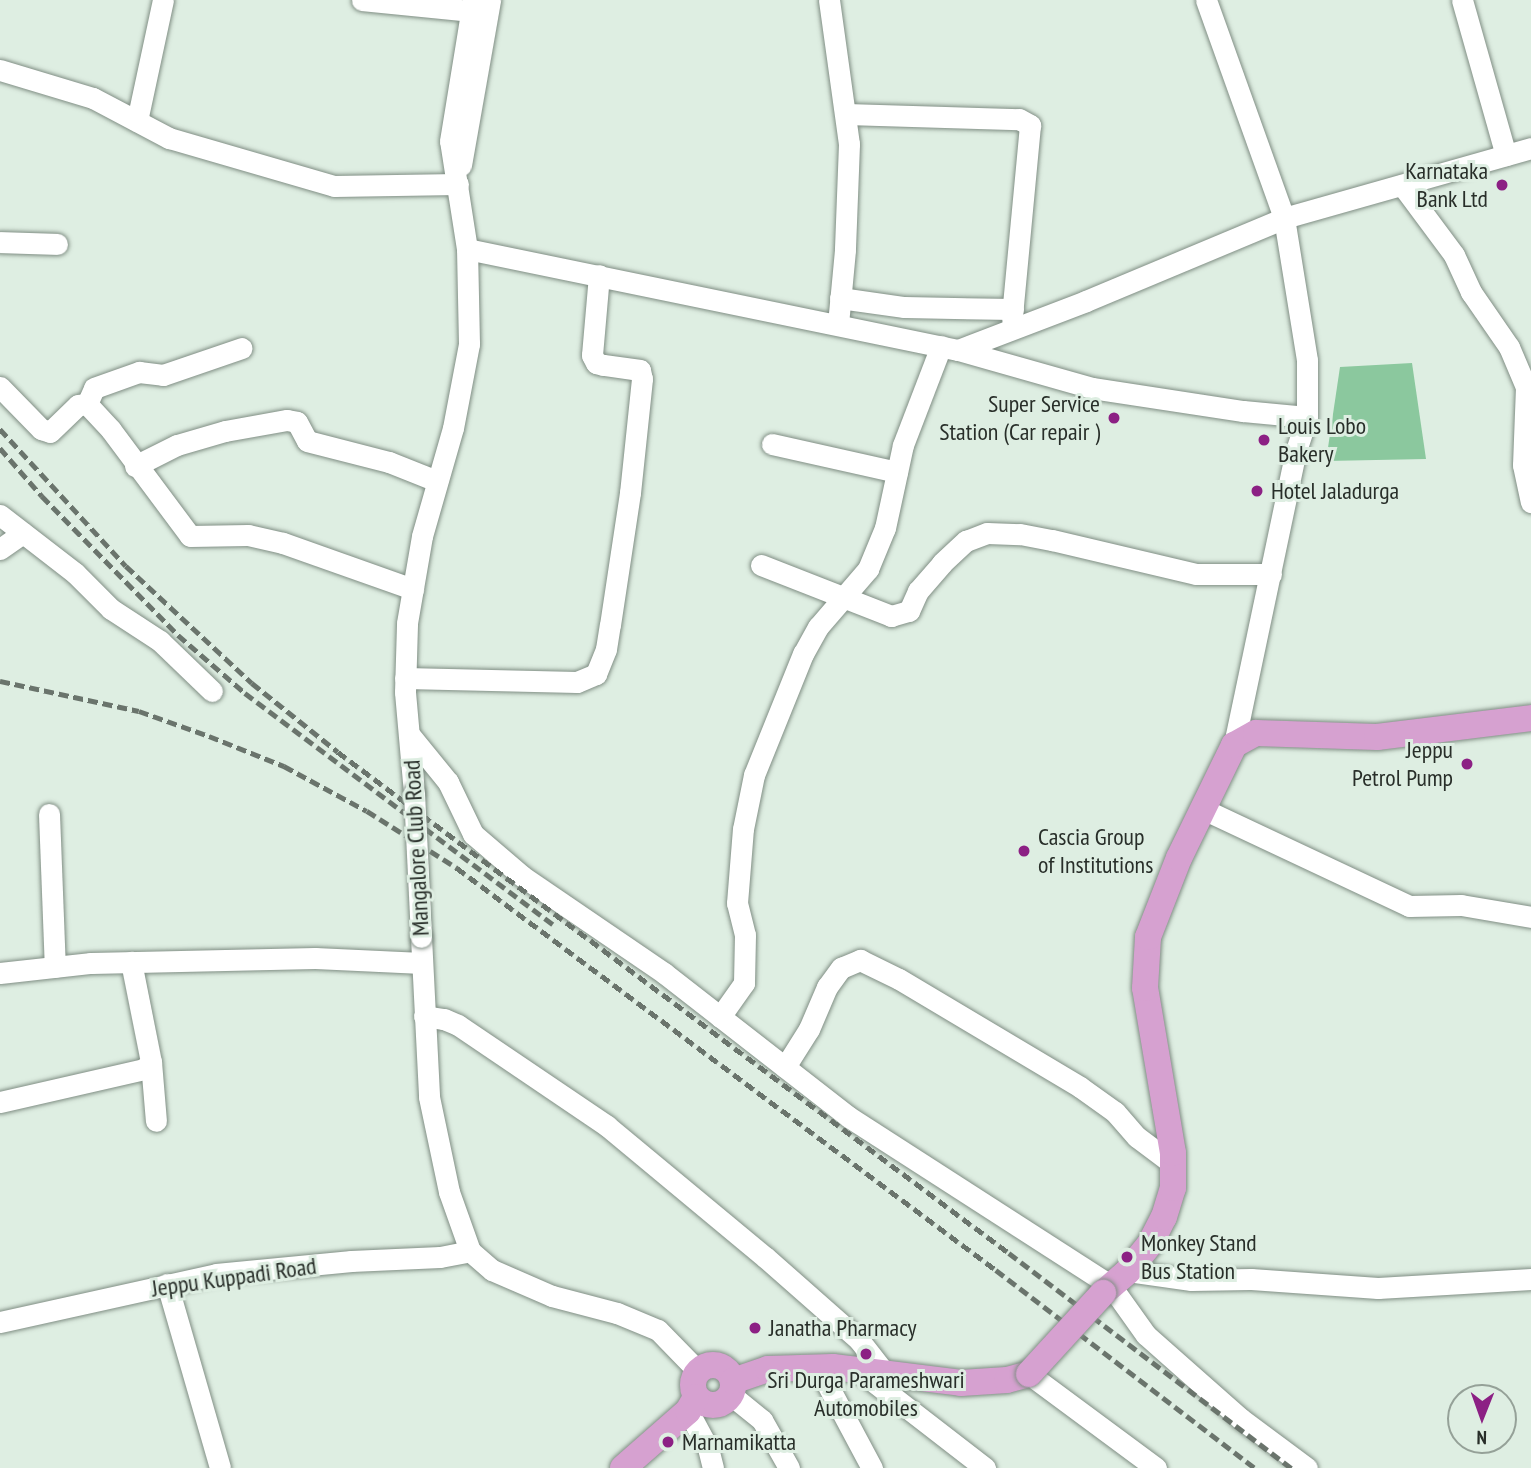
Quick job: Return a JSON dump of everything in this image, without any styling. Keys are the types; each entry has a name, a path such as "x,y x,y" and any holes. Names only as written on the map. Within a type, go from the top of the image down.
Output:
{"main road":[{"path":"623,1468 694,1393 707,1366 721,1367 732,1388 768,1369 857,1369 961,1383 1007,1380 1029,1374 1150,1244 1164,1217 1173,1188 1173,1164 1145,988 1148,937 1203,809 1234,745 1256,733 1377,737 1531,718"}],"street":[{"path":"137,121 163,0"},
{"path":"362,0 472,6"},
{"name":"Mangalore Club Road","path":"458,184 490,0"},
{"path":"829,0 849,144 848,203 838,324"},
{"path":"1206,0 1284,218 1307,360 1307,417 1296,450 1234,745"},
{"path":"1462,0 1506,155"},
{"name":"Mangalore Club Road","path":"470,1251 449,1192 429,1097 414,793 405,678 407,623 413,589 437,481 453,428 467,358 467,249 450,141 472,6"},
{"path":"0,70 93,98 169,138 334,186 458,184"},
{"path":"846,114 1008,118 1026,121 1030,125 1013,319"},
{"path":"720,1017 744,983 745,935 737,903 743,829 754,775 803,654 818,627 868,569 885,528 903,444 949,348 1013,319 1284,218 1531,148"},
{"path":"1402,185 1454,254 1471,292 1508,347 1526,387 1523,465 1531,502"},
{"path":"0,242 57,244"},
{"path":"467,249 949,348 1092,388 1243,411 1307,417"},
{"path":"405,678 577,682 596,674 606,649 610,625 630,493 642,379 640,370 596,363 592,355 600,275"},
{"path":"840,298 1013,319"},
{"path":"87,404 94,388 139,372 163,375 242,348"},
{"path":"0,387 41,429 50,432 78,405 87,404"},
{"path":"87,404 111,430 135,466 190,536 248,535 283,543 413,589"},
{"path":"135,466 177,445 225,430 287,420 297,422 307,442 389,462 437,481"},
{"path":"772,444 897,472"},
{"path":"0,515 75,573 111,609 160,641 212,691"},
{"path":"0,549 23,533"},
{"path":"761,565 891,616 909,611 918,591 942,563 966,541 987,533 1020,534 1052,540 1196,575 1271,574"},
{"path":"409,734 448,782 473,834 522,876 664,973 849,1117 939,1178 1114,1284 1146,1335 1241,1419 1307,1468"},
{"path":"1203,809 1409,906 1461,905 1531,917"},
{"path":"49,814 55,967"},
{"path":"0,973 131,962 315,958 422,963"},
{"path":"785,1067 808,1029 827,987 841,968 860,960 899,979 1080,1087 1115,1112 1138,1137 1173,1164"},
{"path":"131,962 150,1062 156,1121"},
{"path":"424,1016 444,1019 458,1025 607,1126 859,1340 884,1372"},
{"path":"0,1102 144,1069 150,1062"},
{"path":"470,1251 492,1270 552,1296 617,1312 657,1330 694,1393 713,1468"},
{"name":"Jeppu Kuppadi Road","path":"0,1322 216,1275 351,1261 440,1257 470,1251"},
{"path":"1114,1284 1251,1279 1378,1288 1531,1279"},
{"path":"167,1284 220,1468"},
{"path":"818,1367 872,1468"},
{"path":"857,1369 985,1468"},
{"path":"1029,1374 1156,1468"},
{"path":"732,1388 762,1420 789,1468"}],"green space":[{"path":"1412,363 1426,459 1326,461 1340,367"}],"railway":[{"path":"0,429 126,566 252,683 338,752 1009,1253 1291,1468"},
{"path":"0,448 42,496 178,635 245,693 555,926"},
{"path":"0,681 139,711 284,766 367,811 457,868 996,1270 1255,1468"}],"place":[{"name":"Karnataka Bank Ltd","path":"1502,185"},
{"name":"Super Service Station (Car repair )","path":"1114,418"},
{"name":"Louis Lobo Bakery","path":"1264,440"},
{"name":"Hotel Jaladurga","path":"1257,491"},
{"name":"Jeppu Petrol Pump","path":"1467,764"},
{"name":"Cascia Group of Institutions","path":"1024,851"},
{"name":"Monkey Stand Bus Station","path":"1127,1257"},
{"name":"Janatha Pharmacy","path":"755,1328"},
{"name":"Sri Durga Parameshwari Automobiles","path":"866,1354"},
{"name":"Marnamikatta","path":"668,1442"}]}
